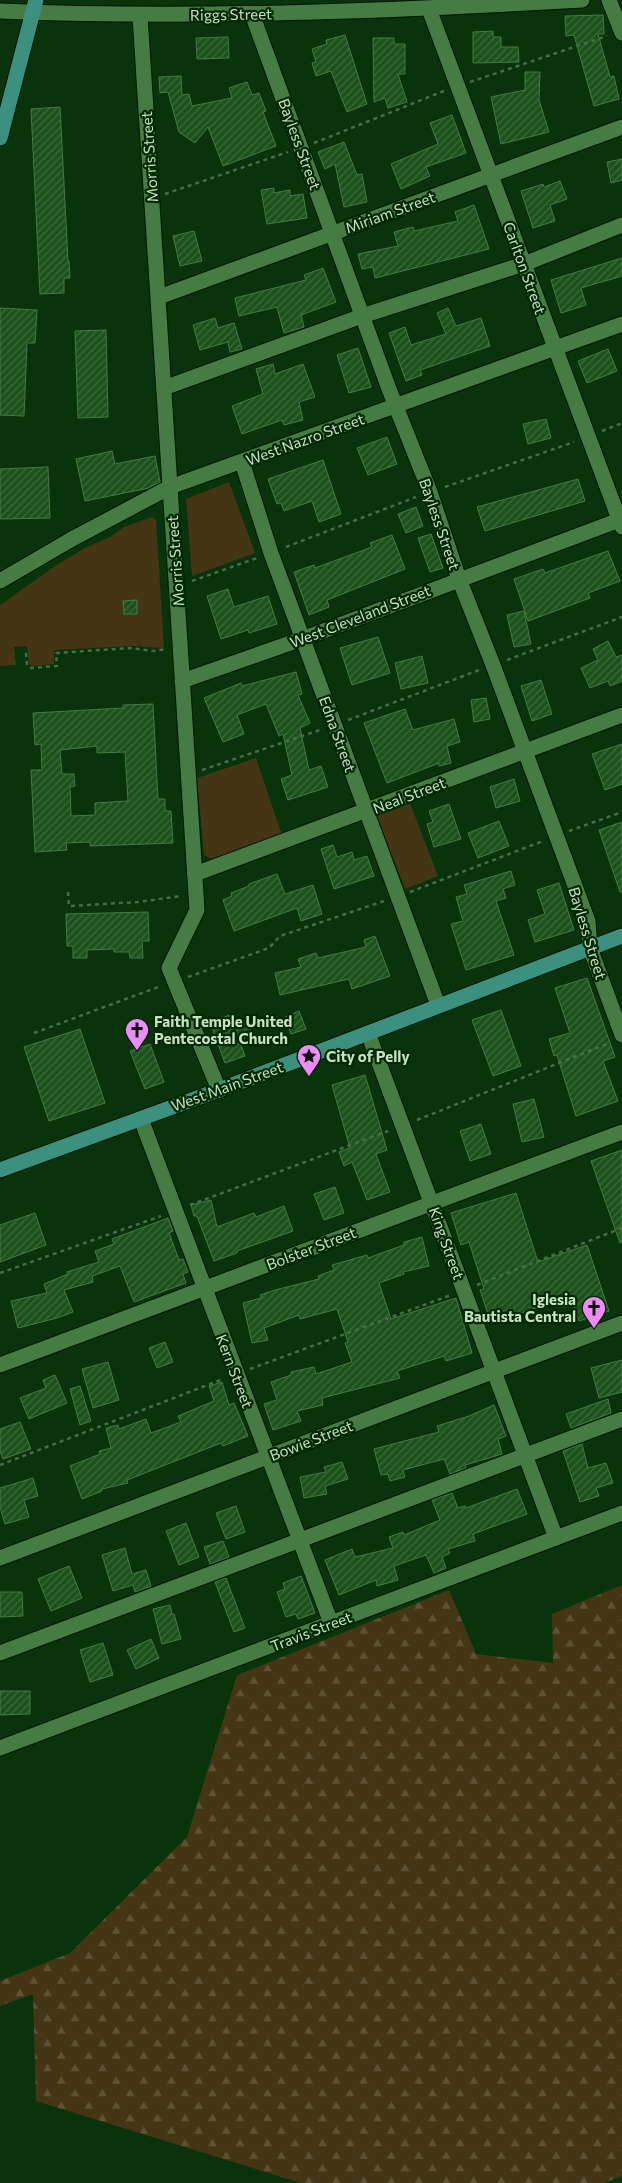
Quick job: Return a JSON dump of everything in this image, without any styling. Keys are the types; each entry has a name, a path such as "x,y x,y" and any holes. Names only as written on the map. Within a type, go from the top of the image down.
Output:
{"main road":[{"path":"0,138 33,6"},
{"name":"West Main Street","path":"0,1170 219,1090 622,936"}],"street":[{"name":"Riggs Street","path":"0,11 33,6 140,16 252,14 349,6 428,9 582,0"},
{"path":"609,0 622,32"},
{"name":"Carlton Street","path":"428,9 621,522"},
{"name":"Bayless Street","path":"252,14 362,316 430,492 459,579 588,921 590,948 617,1038"},
{"name":"Morris Street","path":"140,16 197,910 169,968 219,1090"},
{"name":"Miriam Street","path":"159,297 622,127"},
{"path":"164,388 362,316 524,264 622,225"},
{"name":"West Nazro Street","path":"0,580 170,487 622,324"},
{"name":"Edna Street","path":"242,462 270,553 438,1005"},
{"name":"West Cleveland Street","path":"182,681 302,639 459,579 621,522"},
{"name":"Neal Street","path":"195,874 622,714"},
{"name":"King Street","path":"368,1033 556,1538"},
{"name":"Kern Street","path":"140,1118 331,1623"},
{"name":"Bolster Street","path":"0,1364 622,1132"},
{"name":"Bowie Street","path":"0,1558 622,1323"},
{"path":"0,1653 622,1419"},
{"name":"Travis Street","path":"0,1748 622,1513"}],"path":[{"path":"152,198 301,148 457,86 622,32"},
{"path":"177,587 430,492 588,437 622,423"},
{"path":"188,775 334,725 622,618"},
{"path":"26,653 27,665 31,668 57,666 56,652 130,648 154,651 166,649"},
{"path":"34,1033 269,948 280,936 398,896 622,812"},
{"path":"68,892 69,906 138,902 181,896 180,889"},
{"path":"0,1273 175,1211 402,1126 617,1038"},
{"path":"0,1465 236,1374 464,1290 622,1228"}],"green space":[{"path":"229,482 255,553 192,576 186,499"},
{"path":"152,517 156,519 164,648 133,646 54,650 54,664 32,666 29,664 27,646 14,647 16,665 0,666 0,605 58,564 85,548 110,537 124,527"},
{"path":"256,758 282,835 214,860 204,855 197,778"},
{"path":"410,803 438,876 405,889 377,816"},
{"path":"622,1585 622,2176 604,2183 301,2183 36,2101 33,1994 0,2006 0,1981 70,1953 187,1837 237,1675 449,1590 476,1654 553,1663 552,1614"}],"building":[{"path":"603,15 604,34 598,34 610,77 614,76 619,99 594,106 574,35 566,36 565,16"},
{"path":"493,31 493,37 501,37 501,47 518,47 519,62 473,63 473,32"},
{"path":"345,35 367,104 347,112 331,71 316,76 312,63 316,62 312,49 327,44 326,40"},
{"path":"228,37 229,58 197,59 196,38"},
{"path":"373,38 394,38 394,44 405,44 405,74 398,74 407,102 388,108 385,98 374,102"},
{"path":"525,72 540,72 539,100 549,132 501,144 491,97 525,90"},
{"path":"181,76 182,95 189,94 192,106 232,98 229,88 247,82 252,95 259,93 266,111 263,112 276,146 223,166 208,127 195,143 179,132 168,92 160,93 159,77"},
{"path":"60,107 70,278 64,278 64,293 40,294 31,109"},
{"path":"452,115 466,153 426,167 430,176 401,189 391,164 438,144 430,123"},
{"path":"344,142 357,175 362,174 367,202 344,207 335,164 325,169 318,152"},
{"path":"622,159 622,180 611,183 607,162"},
{"path":"560,181 567,199 550,205 555,221 533,228 521,191 543,184 544,187"},
{"path":"274,188 274,193 290,190 290,196 303,194 307,218 267,224 261,190"},
{"path":"474,205 489,249 375,278 373,267 362,269 358,254 398,246 394,232 413,227 414,231 458,221 455,212"},
{"path":"194,231 202,261 180,266 173,236"},
{"path":"622,258 622,276 581,288 586,305 561,313 551,280"},
{"path":"323,268 336,302 301,315 304,327 284,333 277,307 239,316 235,298 306,280 304,275"},
{"path":"0,308 37,310 35,343 27,343 24,416 0,415"},
{"path":"448,308 456,326 481,318 490,346 420,370 422,375 406,381 389,333 405,327 411,345 446,334 437,313"},
{"path":"215,318 218,328 234,323 242,349 230,352 228,342 200,350 193,325"},
{"path":"106,330 108,417 78,418 75,331"},
{"path":"358,348 371,387 349,393 337,355"},
{"path":"608,349 617,371 587,383 578,361"},
{"path":"273,364 275,374 303,364 315,397 299,402 303,420 284,425 282,420 242,434 232,406 263,394 256,369"},
{"path":"546,419 551,438 528,444 523,424"},
{"path":"387,437 397,464 368,475 357,448"},
{"path":"112,451 115,464 155,456 160,482 149,488 85,501 76,459"},
{"path":"323,460 341,514 319,522 312,501 284,511 281,503 277,504 268,479"},
{"path":"48,467 50,518 0,519 0,469"},
{"path":"578,479 585,501 485,531 477,507"},
{"path":"416,507 423,526 406,533 398,514"},
{"path":"431,534 443,568 430,572 418,538"},
{"path":"392,535 405,569 327,600 329,607 309,615 294,572 314,565 315,568 372,547 370,543"},
{"path":"608,551 620,581 588,593 590,598 528,621 514,579 543,569 545,573"},
{"path":"228,589 234,607 268,596 277,624 249,633 248,630 221,639 207,596"},
{"path":"137,600 137,614 124,614 123,601"},
{"path":"524,611 531,644 514,647 507,615"},
{"path":"378,637 390,673 352,685 340,648"},
{"path":"608,641 616,657 622,655 622,681 610,686 608,681 590,688 581,668 598,660 593,649"},
{"path":"422,656 428,683 401,689 395,663"},
{"path":"296,672 302,694 298,695 310,723 300,728 309,770 321,766 328,787 288,800 281,779 292,775 283,734 279,736 266,704 237,715 244,734 223,742 204,698 241,683 242,686"},
{"path":"541,680 552,714 532,721 521,686"},
{"path":"486,698 490,719 474,722 471,700"},
{"path":"153,704 158,799 165,799 165,811 171,811 173,843 90,846 90,842 66,843 67,850 35,852 31,770 42,770 41,744 35,745 33,713 123,708 123,705","holes":["97,746 97,753 125,752 128,801 95,803 95,815 71,816 70,787 75,786 74,774 62,774 60,750"]},
{"path":"405,709 413,730 454,719 460,742 447,746 451,763 439,766 439,763 387,783 364,723"},
{"path":"622,744 622,784 605,790 592,754"},
{"path":"514,779 520,801 496,808 490,787"},
{"path":"449,804 461,839 434,847 427,824 433,822 429,811"},
{"path":"499,821 509,846 478,858 468,833"},
{"path":"622,822 622,892 620,892 599,830"},
{"path":"333,845 337,857 352,852 354,860 367,856 374,876 334,889 321,849"},
{"path":"511,871 515,885 503,889 506,898 496,901 514,955 466,970 451,924 463,921 456,897 467,894 464,885"},
{"path":"277,874 285,894 313,885 322,914 301,921 297,908 234,931 223,900 232,896 231,893 249,886 249,884"},
{"path":"559,883 574,930 535,942 528,920 545,914 537,890"},
{"path":"148,912 149,941 142,941 143,958 130,958 129,952 114,952 114,949 87,950 87,958 73,958 73,946 67,946 66,914"},
{"path":"375,936 390,976 352,989 349,979 280,995 275,973 301,967 298,959 316,953 318,958 366,947 364,940"},
{"path":"587,978 615,1057 603,1061 618,1101 576,1116 557,1055 554,1056 549,1039 570,1033 555,988"},
{"path":"501,1010 521,1066 493,1076 472,1020"},
{"path":"299,1011 306,1029 291,1034 285,1017"},
{"path":"230,1015 233,1025 247,1020 253,1035 239,1040 245,1056 225,1063 210,1022"},
{"path":"80,1029 105,1103 49,1121 24,1047"},
{"path":"150,1044 164,1082 145,1089 130,1051"},
{"path":"365,1075 387,1150 376,1154 390,1192 367,1200 352,1162 344,1166 339,1152 350,1148 332,1085"},
{"path":"534,1099 544,1137 522,1142 513,1104"},
{"path":"481,1124 491,1154 470,1161 460,1131"},
{"path":"622,1150 622,1242 620,1243 591,1161"},
{"path":"335,1187 344,1213 324,1220 314,1194"},
{"path":"516,1193 538,1262 587,1245 609,1311 579,1321 573,1304 563,1307 560,1300 491,1323 480,1290 484,1289 469,1242 461,1245 451,1213"},
{"path":"211,1200 217,1227 254,1213 256,1217 284,1206 293,1231 214,1261 191,1205"},
{"path":"35,1213 46,1245 0,1262 0,1225"},
{"path":"168,1218 173,1231 169,1233 179,1260 183,1259 188,1272 183,1274 186,1283 134,1302 120,1266 92,1276 93,1282 64,1290 73,1312 18,1328 11,1301 47,1293 44,1284 68,1274 67,1272 99,1262 95,1251 114,1244 112,1239"},
{"path":"422,1237 429,1266 403,1272 404,1274 379,1283 391,1319 456,1298 472,1353 446,1361 444,1356 397,1371 400,1378 322,1398 323,1405 297,1411 301,1421 273,1430 264,1404 277,1400 271,1382 291,1375 291,1372 314,1367 316,1374 352,1362 345,1343 348,1342 337,1309 300,1319 299,1315 264,1328 268,1340 252,1343 243,1303 261,1298 260,1295 275,1290 319,1279 318,1276 334,1270 332,1265 367,1255 368,1258 404,1245 404,1242"},
{"path":"165,1342 173,1362 157,1368 149,1348"},
{"path":"622,1360 622,1392 599,1398 591,1368"},
{"path":"108,1362 119,1400 93,1408 82,1369"},
{"path":"55,1375 67,1403 29,1419 20,1398 46,1388 43,1380"},
{"path":"222,1382 229,1405 234,1403 248,1436 223,1446 221,1443 127,1480 128,1483 102,1489 102,1491 82,1499 70,1466 100,1454 99,1451 111,1448 106,1428 118,1425 119,1429 146,1419 151,1433 181,1422 178,1416 214,1401 209,1386"},
{"path":"80,1386 91,1421 80,1425 70,1389"},
{"path":"608,1399 611,1413 571,1428 566,1414"},
{"path":"494,1405 506,1436 498,1439 502,1454 465,1465 466,1468 450,1474 444,1459 403,1470 405,1477 390,1481 388,1474 381,1475 374,1449 439,1432 437,1426 469,1416"},
{"path":"20,1422 31,1449 3,1459 0,1451 0,1429"},
{"path":"582,1444 588,1468 606,1463 613,1483 596,1488 599,1496 580,1502 563,1451"},
{"path":"342,1462 348,1479 325,1486 327,1494 304,1498 300,1477 326,1472 324,1467"},
{"path":"33,1478 38,1496 24,1500 29,1517 5,1524 0,1507 0,1488"},
{"path":"517,1489 527,1514 473,1534 475,1541 448,1549 450,1553 442,1557 446,1568 434,1573 426,1555 394,1566 398,1580 377,1586 376,1580 339,1595 325,1560 352,1549 355,1557 393,1548 389,1537 403,1532 404,1535 440,1520 432,1500 452,1493 458,1508 465,1506 466,1508"},
{"path":"236,1506 245,1532 226,1539 216,1513"},
{"path":"186,1523 199,1557 179,1565 166,1531"},
{"path":"223,1541 229,1557 210,1564 204,1547"},
{"path":"125,1548 132,1574 146,1570 151,1586 135,1592 133,1585 113,1591 102,1555"},
{"path":"69,1566 82,1598 51,1611 38,1579"},
{"path":"301,1576 315,1613 298,1619 296,1614 286,1617 277,1592 285,1589 283,1583"},
{"path":"226,1578 245,1628 234,1632 215,1582"},
{"path":"0,1592 22,1592 23,1616 0,1617"},
{"path":"170,1605 181,1639 162,1644 153,1609"},
{"path":"151,1639 159,1658 136,1669 127,1650"},
{"path":"103,1643 113,1675 90,1682 80,1650"},
{"path":"0,1691 30,1691 30,1714 0,1715"}],"place":[{"name":"Faith Temple United Pentecostal Church","path":"137,1051"},
{"name":"City of Pelly","path":"309,1077"},
{"name":"Iglesia Bautista Central","path":"594,1329"}]}
